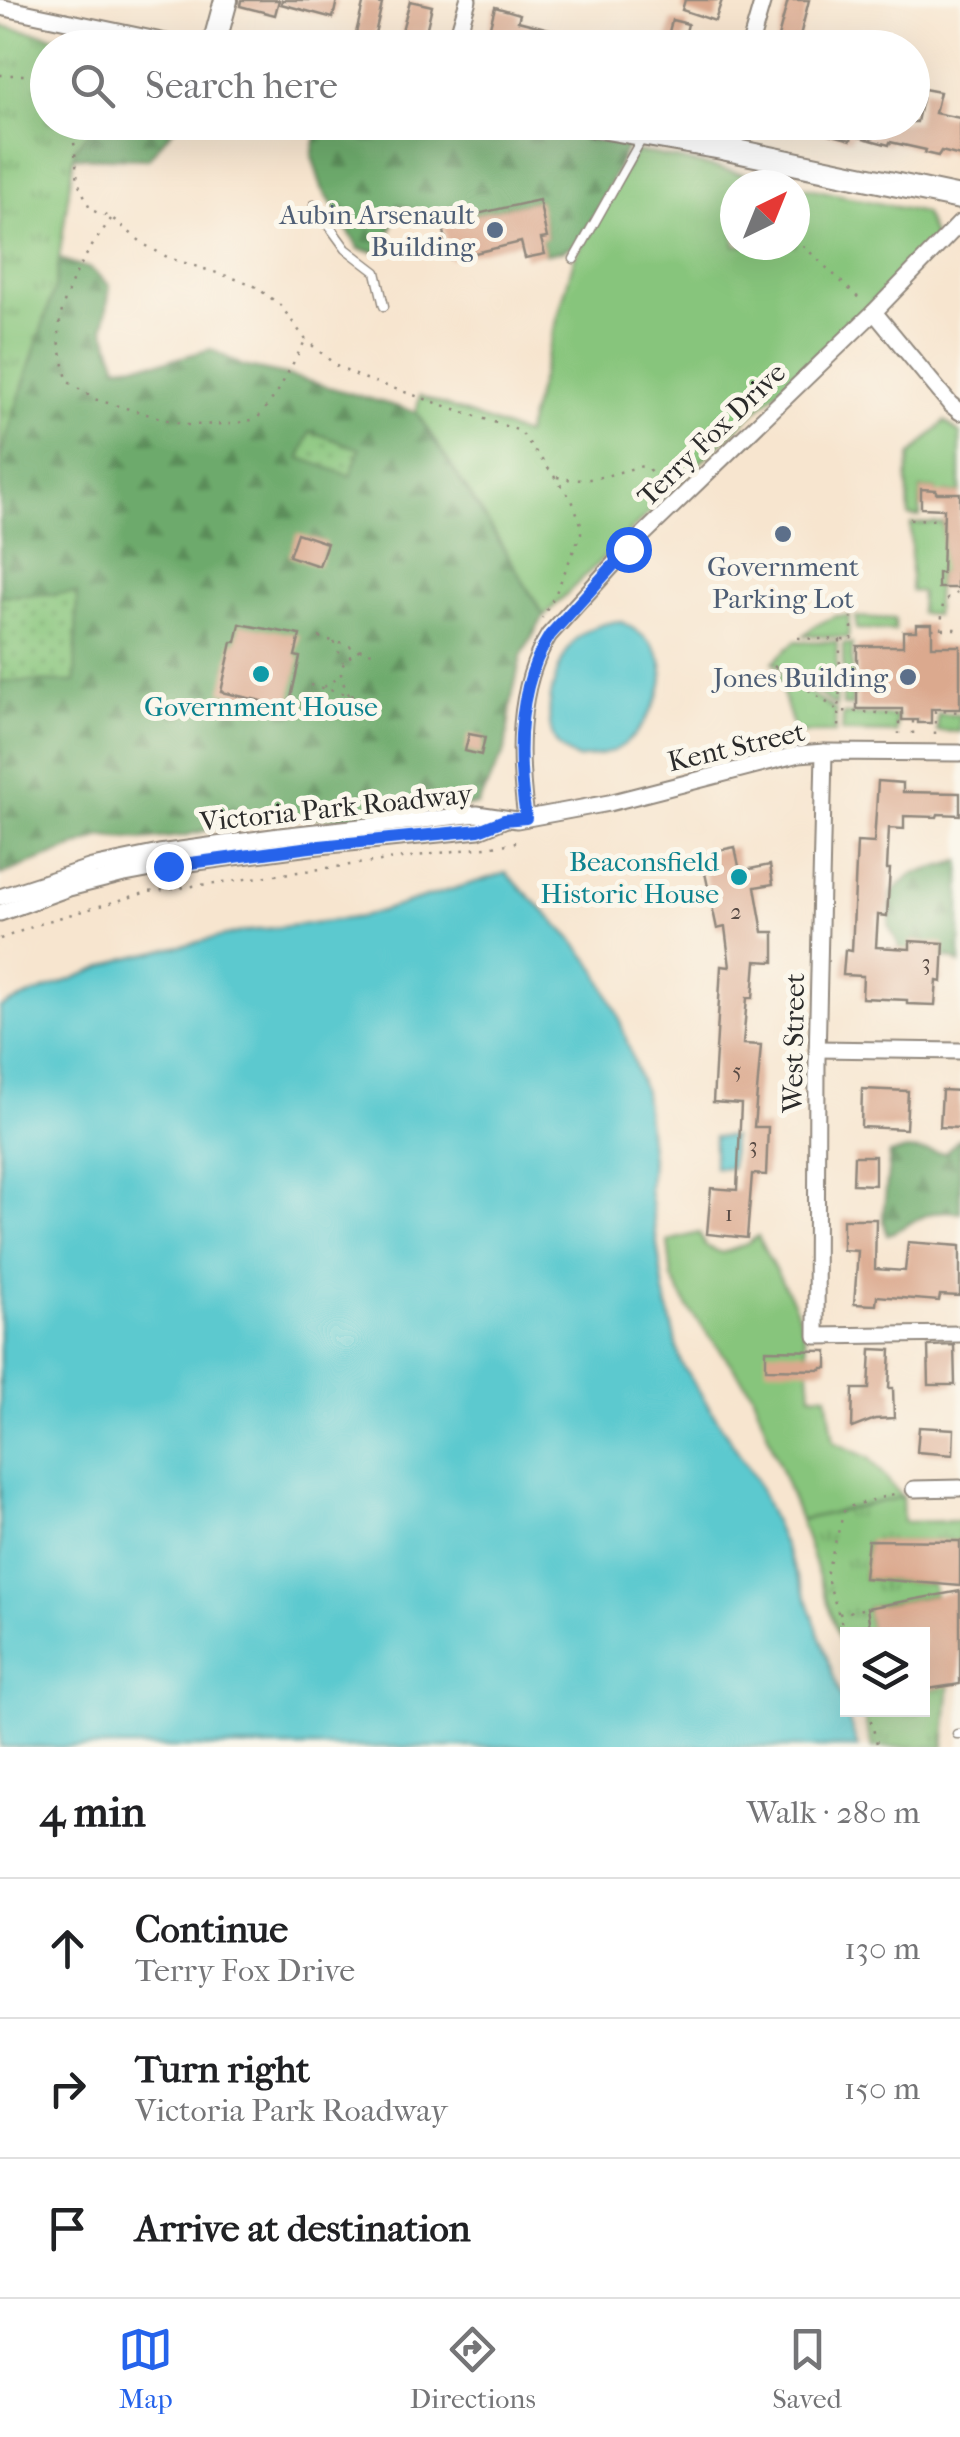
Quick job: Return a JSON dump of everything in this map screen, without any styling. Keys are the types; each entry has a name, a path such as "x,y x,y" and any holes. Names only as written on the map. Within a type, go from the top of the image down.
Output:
{"main road":[{"path":"217,30 226,0"},
{"path":"669,140 960,198"}],"street":[{"path":"459,30 468,0"},
{"path":"754,30 762,0"},
{"path":"0,7 42,8 127,30"},
{"path":"722,148 724,140"},
{"name":"Terry Fox Drive","path":"526,818 521,776 526,689 550,635 623,554 960,224"},
{"path":"874,312 960,412"},
{"name":"Kent Street","path":"526,818 609,803 770,760 824,752 960,753"},
{"name":"West Street","path":"824,752 816,1336 960,1334"},
{"name":"Victoria Park Roadway","path":"0,897 92,868 209,845 477,814 504,820"},
{"name":"Victoria Park Roadway","path":"0,913 69,888 120,875 294,849 479,830 504,820 526,818"},
{"path":"817,1049 960,1051"},
{"path":"914,1489 960,1488"}],"lane":[{"path":"574,259 641,140"},
{"path":"314,205 346,249 376,272 384,306"}],"path":[{"path":"0,74 30,75"},
{"path":"74,140 78,182 91,210 112,218 145,245 170,258 252,284 280,305 306,340 339,368 520,432 572,500 581,524 581,533 540,622"},
{"path":"112,218 75,274 61,312 59,337 68,381 94,398 185,425 258,419 306,340"},
{"path":"810,252 874,312"},
{"path":"556,477 578,482 643,466 680,499"},
{"path":"910,519 943,520"},
{"path":"942,629 943,602 960,591"},
{"path":"798,638 852,640 852,617"},
{"path":"932,628 960,629"},
{"path":"319,637 372,652"},
{"path":"839,733 840,640"},
{"path":"334,641 343,662"},
{"path":"322,688 339,676 343,662 360,649"},
{"path":"774,666 839,710 899,714 899,734"},
{"path":"339,676 349,695"},
{"path":"310,685 362,698"},
{"path":"935,734 935,711 960,712"},
{"path":"912,734 914,718"},
{"path":"0,940 48,921 148,892 515,843"},
{"path":"842,1627 826,1575 845,1508 914,1489"},
{"path":"838,1614 866,1608"},
{"path":"870,1717 878,1747"}],"green space":[{"path":"0,26 30,32 30,119"},
{"path":"0,26 30,32 30,140 82,140 75,148 55,287 0,457"},
{"path":"37,140 164,140 148,159 42,156"},
{"path":"315,140 597,140 627,146 604,198 581,236 564,250 545,254 541,239 547,237 538,200 442,222 399,205 383,253 359,249 322,188 312,156"},
{"path":"635,152 726,170 720,170 720,260 810,260 810,188 924,213 936,243 704,459 544,616 416,412 420,396 525,435 574,259"},
{"path":"59,259 91,269 110,286 104,329 118,366 168,361 211,349 243,366 416,412 544,616 521,657 505,751 477,805 363,818 261,817 183,836 142,840 102,837 0,875 0,447 32,359"},
{"path":"945,421 960,434 960,493 944,493 936,498 936,490 921,489 920,517 909,516 910,456"},
{"path":"310,431 360,449 350,476 300,458"},
{"path":"943,523 944,573 938,574 935,615 920,613 921,592 911,591 911,524"},
{"path":"77,593 75,682 0,681 0,596"},
{"path":"835,616 849,616 848,638 804,635 813,627"},
{"path":"856,617 895,619 895,631 856,629"},
{"path":"795,641 837,642 836,706 773,662"},
{"path":"843,644 852,644 852,706 843,706"},
{"path":"776,670 836,711 835,733 795,733"},
{"path":"843,714 897,716 896,733 842,732"},
{"path":"938,714 960,715 960,732 937,731"},
{"path":"960,861 960,964 953,959 903,954 889,926 893,891 913,874"},
{"path":"960,1138 960,1213 931,1214 887,1235 883,1216 890,1154 907,1150 945,1153"},
{"path":"699,1233 705,1246 722,1253 758,1236 797,1311 806,1346 811,1394 827,1395 834,1442 869,1458 902,1497 800,1520 752,1392 689,1309 672,1278 668,1241"},
{"path":"902,1497 903,1522 960,1521 960,1541 868,1541 864,1578 932,1584 935,1595 867,1608 870,1627 840,1627 840,1642 800,1520"},
{"path":"950,1680 944,1747 872,1747 864,1717 930,1717 930,1689 940,1687 939,1681"}],"water":[{"path":"620,621 656,650 663,673 662,686 657,701 630,740 610,752 577,759 559,746 552,733 550,705 556,675 576,639 596,626"},
{"path":"506,873 572,939 596,969 618,1015 644,1092 651,1159 649,1189 664,1292 681,1363 756,1480 808,1602 840,1695 840,1717 848,1717 858,1747 0,1747 0,1007 124,959 242,932 361,917"},
{"path":"714,1137 732,1137 731,1168 714,1167"}],"building":[{"path":"241,0 279,0 275,15 240,6"},
{"path":"282,0 337,0 333,18 281,4"},
{"path":"364,0 382,4 376,30 357,30"},
{"path":"685,0 722,0 715,21 682,10"},
{"path":"788,0 809,0 802,30 780,30"},
{"path":"410,1 432,6 426,30 402,30"},
{"path":"495,7 520,14 518,21 553,30 489,30"},
{"path":"672,20 688,24 686,30 670,30"},
{"path":"930,90 940,92 935,113 960,118 960,156 941,151 938,156 925,153 926,150 890,142 889,145 870,140 930,140"},
{"name":"Aubin Arsenault Building","path":"539,200 547,238 541,239 545,254 525,258 521,242 450,259 442,222"},
{"path":"921,489 960,493 957,588 938,588 944,509 921,508"},
{"path":"297,533 327,543 319,566 289,556"},
{"name":"Government House","path":"240,624 300,635 295,656 300,657 289,707 221,692"},
{"name":"Jones Building","path":"916,624 932,624 932,646 960,646 960,709 931,709 931,723 918,723 902,720 902,709 857,709 857,646 903,646 903,631 916,631"},
{"path":"469,734 485,737 481,755 465,751"},
{"path":"878,781 903,783 903,792 960,793 960,815 904,816 904,829 889,828 887,916 878,915 876,947 910,949 910,941 944,943 942,982 937,981 935,1005 862,998 863,976 843,975 845,950 852,951 857,842 874,843"},
{"path":"735,847 740,871 770,865 773,884 755,887 763,932 774,932 774,962 756,961 753,998 747,998 743,1044 761,1045 754,1127 768,1127 766,1175 752,1174 747,1238 707,1234 711,1188 737,1190 741,1104 713,1102 721,966 730,967 725,927 717,929 701,854"},
{"path":"862,1089 908,1091 906,1129 861,1127"},
{"path":"942,1090 960,1091 960,1128 940,1127"},
{"path":"854,1156 875,1156 875,1185 853,1184"},
{"path":"843,1219 876,1219 875,1269 905,1271 908,1242 960,1246 960,1296 940,1295 939,1301 877,1296 876,1305 854,1304 858,1251 843,1250"},
{"path":"954,1345 955,1385 929,1385 928,1346"},
{"path":"871,1349 891,1350 889,1388 893,1388 894,1418 875,1419 852,1428 853,1389 869,1389"},
{"path":"766,1350 827,1351 827,1368 766,1369"},
{"path":"919,1427 954,1429 953,1455 917,1452"},
{"path":"868,1540 960,1541 960,1586 864,1578"},
{"path":"960,1591 960,1684 930,1689 930,1627 870,1627 867,1608"}],"place":[{"name":"Aubin Arsenault Building","path":"495,230"},
{"name":"Government Parking Lot","path":"783,534"},
{"name":"Government House","path":"261,674"},
{"name":"Jones Building","path":"908,677"},
{"name":"Beaconsfield Historic House","path":"739,877"}],"route":[{"path":"168,866 479,830 504,820 526,818 522,734 526,689 541,648 628,549"}]}
